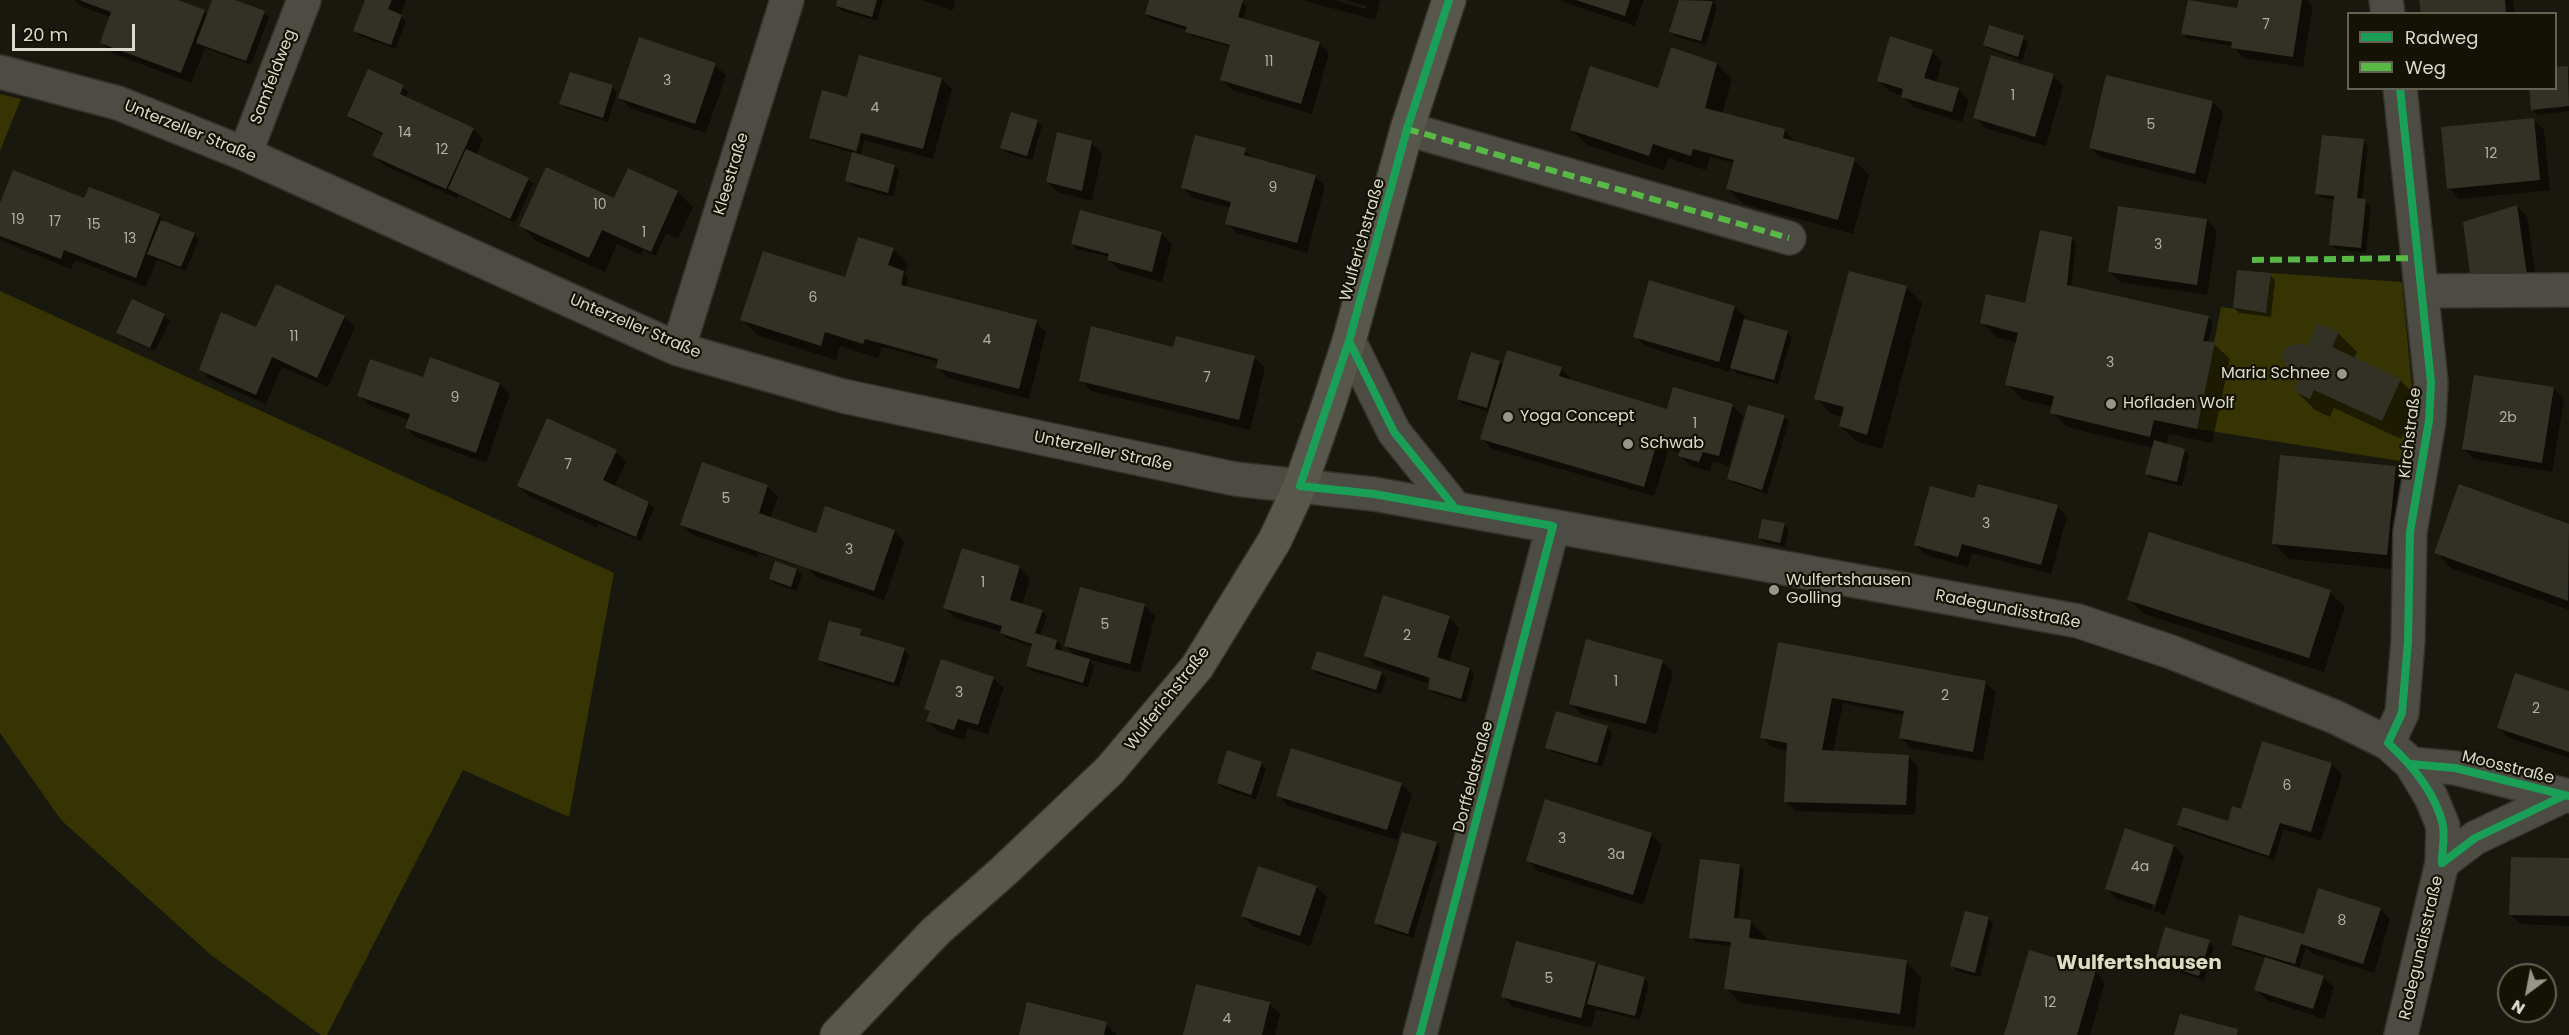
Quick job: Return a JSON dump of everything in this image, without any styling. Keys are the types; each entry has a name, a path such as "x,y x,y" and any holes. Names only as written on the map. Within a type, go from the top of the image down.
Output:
{"main road":[{"name":"Wulferichstraße","path":"837,1035 936,931 1005,870 1110,770 1197,667 1278,534 1300,486 1349,340 1407,129 1449,0"}],"street":[{"name":"Samfeldweg","path":"245,154 304,0"},
{"name":"Kleestraße","path":"678,349 787,0"},
{"name":"Unterzeller Straße","path":"0,72 118,103 245,154 678,349 865,401 1206,474 1300,486"},
{"name":"Kirchstraße","path":"2399,753 2408,641 2410,532 2429,421 2431,381 2400,90"},
{"path":"1407,129 1789,238"},
{"path":"2422,291 2569,290"},
{"path":"1349,340 1394,432 1455,508"},
{"name":"Radegundisstraße","path":"1300,486 1374,494 1553,525 2078,621 2171,652 2335,717 2399,753 2431,797 2443,826 2442,863 2401,1035"},
{"name":"Dorffeldstraße","path":"1420,1035 1553,525"},
{"name":"Moosstraße","path":"2399,753 2566,796"},
{"name":"Moosstraße","path":"2442,863 2475,838 2566,796"}],"shaded area":[{"path":"0,94 21,99 0,151"},
{"path":"2271,273 2402,282 2414,410 2400,461 2197,429 2221,307 2266,313"},
{"path":"0,291 614,573 569,817 463,770 327,1035 321,1035 211,955 61,820 0,733"}],"building":[{"path":"79,0 178,0 205,10 181,73 100,43 111,12"},
{"path":"212,0 235,0 265,11 246,61 196,43"},
{"path":"365,0 392,0 388,9 402,15 391,45 353,31"},
{"path":"837,0 877,0 872,17 836,6"},
{"path":"1149,0 1243,0 1238,17 1320,42 1301,104 1220,80 1230,45 1185,32 1187,27 1145,14"},
{"path":"1576,0 1630,0 1625,16"},
{"path":"1679,0 1713,1 1701,41 1669,32"},
{"path":"2188,0 2237,8 2239,0 2302,0 2293,57 2231,48 2232,42 2181,34"},
{"path":"2419,0 2505,0 2506,12 2421,12"},
{"path":"1989,25 2024,36 2018,57 1983,45"},
{"path":"1890,36 1933,50 1924,78 1959,88 1952,112 1901,97 1903,89 1877,81"},
{"path":"639,37 716,63 695,124 618,98"},
{"path":"1671,47 1717,63 1705,108 1785,129 1783,138 1855,158 1838,220 1726,189 1734,160 1693,149 1691,156 1653,144 1649,156 1570,130 1590,66 1658,88"},
{"path":"859,55 942,78 923,149 861,133 856,151 809,138 822,90 847,97"},
{"path":"1991,55 2054,74 2035,137 1973,118"},
{"path":"2568,66 2569,106 2531,110 2529,90 2557,90 2557,67"},
{"path":"368,69 404,85 400,94 474,128 446,189 372,156 383,133 347,116"},
{"path":"570,72 613,85 603,118 559,104"},
{"path":"2106,75 2213,101 2195,174 2089,148"},
{"path":"1011,112 1038,120 1027,156 1000,148"},
{"path":"2534,118 2540,180 2447,189 2441,127"},
{"path":"1057,132 1092,141 1082,191 1046,182"},
{"path":"1195,135 1246,148 1244,155 1316,175 1297,243 1225,224 1231,202 1181,188"},
{"path":"2322,135 2364,139 2357,198 2366,199 2361,248 2329,245 2334,196 2315,194"},
{"path":"466,149 529,178 510,219 448,189"},
{"path":"852,152 895,165 888,193 845,181"},
{"path":"546,167 614,198 628,168 678,191 651,252 602,230 589,258 519,226"},
{"path":"13,170 84,198 89,187 160,214 136,278 64,250 61,259 0,236 0,203"},
{"path":"2517,205 2527,275 2470,274 2463,222"},
{"path":"2118,206 2207,219 2197,285 2108,272"},
{"path":"1080,210 1162,232 1152,272 1107,260 1109,254 1071,244"},
{"path":"161,220 195,233 181,267 147,254"},
{"path":"2040,230 2072,237 2067,285 2209,316 2203,341 2215,342 2197,429 2154,420 2150,437 2050,413 2054,396 2005,385 2018,333 1980,323 1986,294 2025,303"},
{"path":"858,237 894,248 888,265 904,271 901,285 1037,320 1019,389 936,368 938,359 865,339 863,344 825,332 821,346 740,320 763,251 845,277"},
{"path":"2237,270 2271,273 2266,313 2233,308"},
{"path":"1849,271 1907,286 1867,435 1839,426 1844,407 1814,399"},
{"path":"1649,280 1735,306 1719,362 1633,337"},
{"path":"276,284 345,316 317,378 272,357 256,395 199,370 221,312 256,327"},
{"path":"132,299 165,314 150,348 116,333"},
{"path":"1744,319 1788,331 1774,380 1730,368"},
{"name":"Maria Schnee","path":"2317,323 2339,332 2332,347 2401,379 2382,421 2314,390 2310,399 2294,391 2300,377 2287,371 2282,357 2286,347 2300,343 2308,346"},
{"path":"1091,326 1173,347 1176,336 1255,356 1239,420 1079,381"},
{"path":"1507,350 1562,367 1559,376 1667,409 1673,387 1733,404 1719,456 1703,452 1699,462 1678,456 1681,446 1658,439 1644,487 1480,439"},
{"path":"1471,352 1500,361 1487,408 1457,399"},
{"path":"430,357 500,383 476,453 405,428 410,414 357,396 370,359 423,377"},
{"path":"2474,375 2554,387 2542,463 2462,449"},
{"path":"1748,405 1785,415 1762,490 1727,479"},
{"path":"547,418 617,450 603,480 649,502 636,537 517,486"},
{"path":"2154,440 2185,449 2177,482 2145,474"},
{"path":"2280,455 2396,466 2387,555 2272,544"},
{"path":"702,462 768,485 759,513 816,533 825,506 895,530 874,591 680,525"},
{"path":"1978,484 2058,505 2041,565 1962,544 1958,557 1914,545 1930,486 1974,498"},
{"path":"2459,484 2569,524 2568,601 2434,553"},
{"path":"1762,519 1785,523 1780,543 1758,538"},
{"path":"2149,532 2331,590 2309,658 2127,600"},
{"path":"962,548 1020,566 1010,600 1043,610 1035,633 1057,640 1055,649 1090,659 1083,683 1026,666 1032,644 1000,633 1002,626 943,608"},
{"path":"775,561 797,569 791,587 769,579"},
{"path":"1080,587 1145,604 1130,664 1064,646"},
{"path":"1383,595 1450,616 1437,657 1470,668 1461,699 1428,689 1430,678 1364,656"},
{"path":"829,621 862,629 860,635 905,648 894,683 818,660"},
{"path":"1586,639 1663,660 1646,724 1569,704"},
{"path":"1778,642 1986,681 1973,752 1899,738 1904,711 1832,698 1822,750 1909,755 1906,805 1784,802 1787,743 1760,738"},
{"path":"1317,651 1382,672 1376,690 1311,669"},
{"path":"941,659 994,677 978,725 958,719 954,730 926,721 930,711 924,709"},
{"path":"2515,673 2569,691 2569,752 2497,728"},
{"path":"1556,711 1608,726 1597,763 1545,748"},
{"path":"2262,741 2332,763 2311,832 2280,823 2269,856 2177,825 2183,807 2228,821 2232,806 2241,809"},
{"path":"1291,748 1402,783 1387,830 1276,796"},
{"path":"1227,750 1262,762 1251,795 1217,783"},
{"path":"1545,799 1652,833 1633,895 1526,861"},
{"path":"2125,828 2174,845 2155,905 2105,889"},
{"path":"1402,832 1437,842 1408,934 1374,923"},
{"path":"2511,857 2569,858 2569,916 2509,915"},
{"path":"1700,859 1740,864 1734,918 1751,920 1749,938 1907,960 1900,1014 1724,989 1731,942 1689,938"},
{"path":"1258,866 1317,886 1300,936 1241,916"},
{"path":"2318,888 2381,908 2363,964 2301,944 2295,964 2231,945 2239,915 2304,934"},
{"path":"1965,911 1989,917 1975,973 1950,966"},
{"path":"2165,927 2210,940 2199,976 2155,962"},
{"path":"1516,941 1596,962 1581,1018 1501,997"},
{"path":"2029,950 2096,970 2077,1035 2004,1035"},
{"path":"2265,957 2324,976 2313,1009 2254,990"},
{"path":"1598,964 1645,977 1635,1016 1587,1004"},
{"path":"1196,984 1270,1002 1262,1035 1183,1035"},
{"path":"1027,1002 1107,1022 1104,1035 1019,1035"},
{"path":"2180,1014 2238,1029 2237,1035 2174,1035"}],"marked path":[{"path":"1407,129 1789,238"},
{"path":"2252,260 2419,258"}],"cycle path":[{"path":"1420,1035 1553,526 1374,494 1300,486 1349,341 1407,129 1449,0"},
{"path":"2400,90 2431,382 2429,421 2410,532 2408,641 2402,713 2388,743 2413,769 2434,801 2443,825 2442,863"},
{"path":"1349,341 1394,432 1455,508"},
{"path":"2411,764 2455,768 2569,796"},
{"path":"2442,863 2475,838 2563,796"}],"place":[{"name":"Maria Schnee","path":"2342,374"},
{"name":"Hofladen Wolf","path":"2111,404"},
{"name":"Yoga Concept","path":"1508,417"},
{"name":"Schwab","path":"1628,444"},
{"name":"Wulfertshausen Golling","path":"1774,590"}],"district":[{"name":"Wulfertshausen","path":"2139,964"}]}
